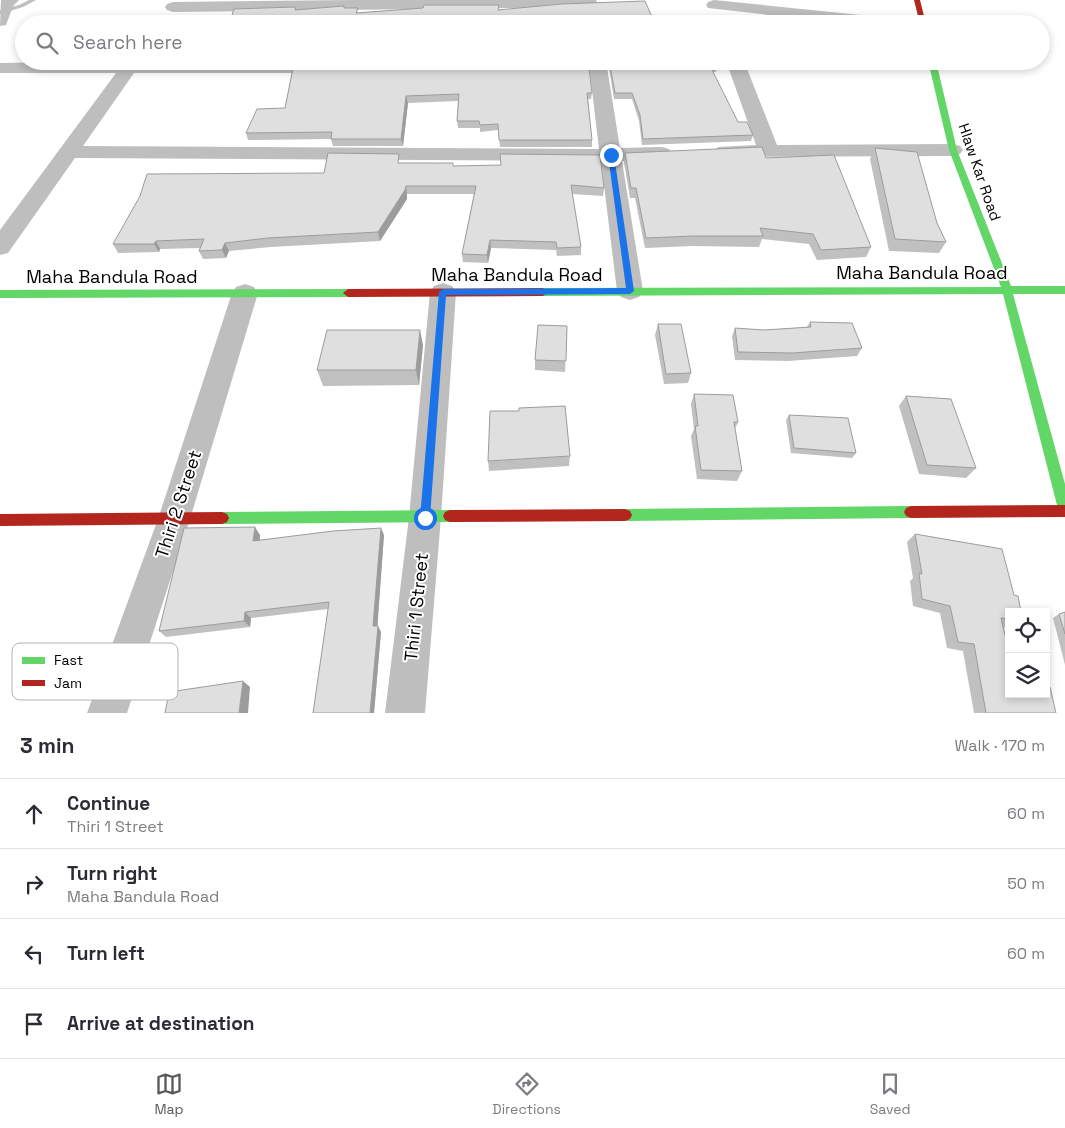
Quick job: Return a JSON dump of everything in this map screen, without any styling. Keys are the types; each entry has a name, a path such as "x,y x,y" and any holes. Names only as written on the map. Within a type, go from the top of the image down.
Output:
{"street":[{"path":"917,0 921,15"},
{"path":"0,21 6,3"},
{"path":"718,15 713,3 820,15"},
{"path":"172,8 590,6"},
{"path":"0,68 15,68"},
{"path":"0,247 127,70"},
{"path":"599,70 630,291"},
{"path":"738,70 768,149"},
{"name":"Hlaw Kar Road","path":"934,70 953,150 1008,289 1065,510"},
{"path":"709,151 768,149 953,150"},
{"path":"68,152 611,155 680,152"},
{"name":"Maha Bandula Road","path":"0,294 1065,290"},
{"name":"Thiri 1 Street","path":"405,713 425,518 443,292"},
{"name":"Thiri 2 Street","path":"131,643 174,519 245,293"},
{"path":"0,520 425,518 1065,510"},
{"name":"Thiri 2 Street","path":"107,713 111,700"}],"building":[{"path":"645,1 651,15 232,15 234,9 295,7 295,10 344,6 344,8 358,8 356,13 423,8 424,5 499,5 498,10 561,4"},
{"path":"293,70 589,70 592,93 587,93 592,140 499,140 498,124 480,125 479,121 457,121 459,94 406,96 401,139 331,139 332,132 246,133 257,109 285,108"},
{"path":"611,70 712,70 738,122 747,122 753,135 643,139 640,115 632,93 615,93"},
{"path":"762,147 766,158 834,155 871,247 821,250 813,234 760,228 763,236 646,238 636,188 631,188 625,153"},
{"path":"875,148 917,152 937,223 946,242 895,239"},
{"path":"328,153 399,154 398,163 453,163 453,166 501,165 500,154 600,155 604,188 571,185 581,247 557,248 556,242 490,240 487,255 462,254 476,186 406,186 378,232 268,238 225,243 222,250 199,251 204,239 156,241 154,244 113,244 140,196 147,174 324,173"},
{"path":"810,322 852,323 862,348 792,353 738,352 735,328 764,330 811,327"},
{"path":"658,324 681,324 691,373 666,374"},
{"path":"538,325 567,326 566,361 535,360"},
{"path":"327,330 420,330 416,370 317,370"},
{"path":"694,394 733,395 738,422 734,422 742,471 701,470 695,426 698,426"},
{"path":"906,396 951,399 976,468 927,465"},
{"path":"565,406 570,456 488,461 490,411 519,411 519,408"},
{"path":"789,415 848,418 856,453 794,448"},
{"path":"255,527 253,541 333,531 381,528 373,626 378,626 370,713 313,713 329,602 245,612 244,621 159,631 184,528"},
{"path":"915,534 1002,549 1014,595 1018,596 1020,608 1005,608 1005,618 1001,618 1005,634 1005,698 1050,698 1050,687 1056,713 986,713 974,644 958,642 950,606 922,599 919,573 922,574"},
{"path":"1065,612 1065,634 1059,614"},
{"path":"243,681 239,713 165,713 167,700 178,700 178,691"}],"waterway":[{"path":"0,12 21,6 33,0"}],"traffic: fast":[{"path":"934,70 953,150 1007,289 1065,509"},
{"path":"543,292 1065,290"},
{"path":"0,294 348,293"},
{"path":"625,515 911,512"},
{"path":"222,518 450,516"}],"traffic: jam":[{"path":"917,0 921,15"},
{"path":"348,293 543,292"},
{"path":"911,512 1065,511"},
{"path":"450,516 625,515"},
{"path":"0,520 222,518"}],"route":[{"path":"425,518 443,292 630,291 611,155"}]}
